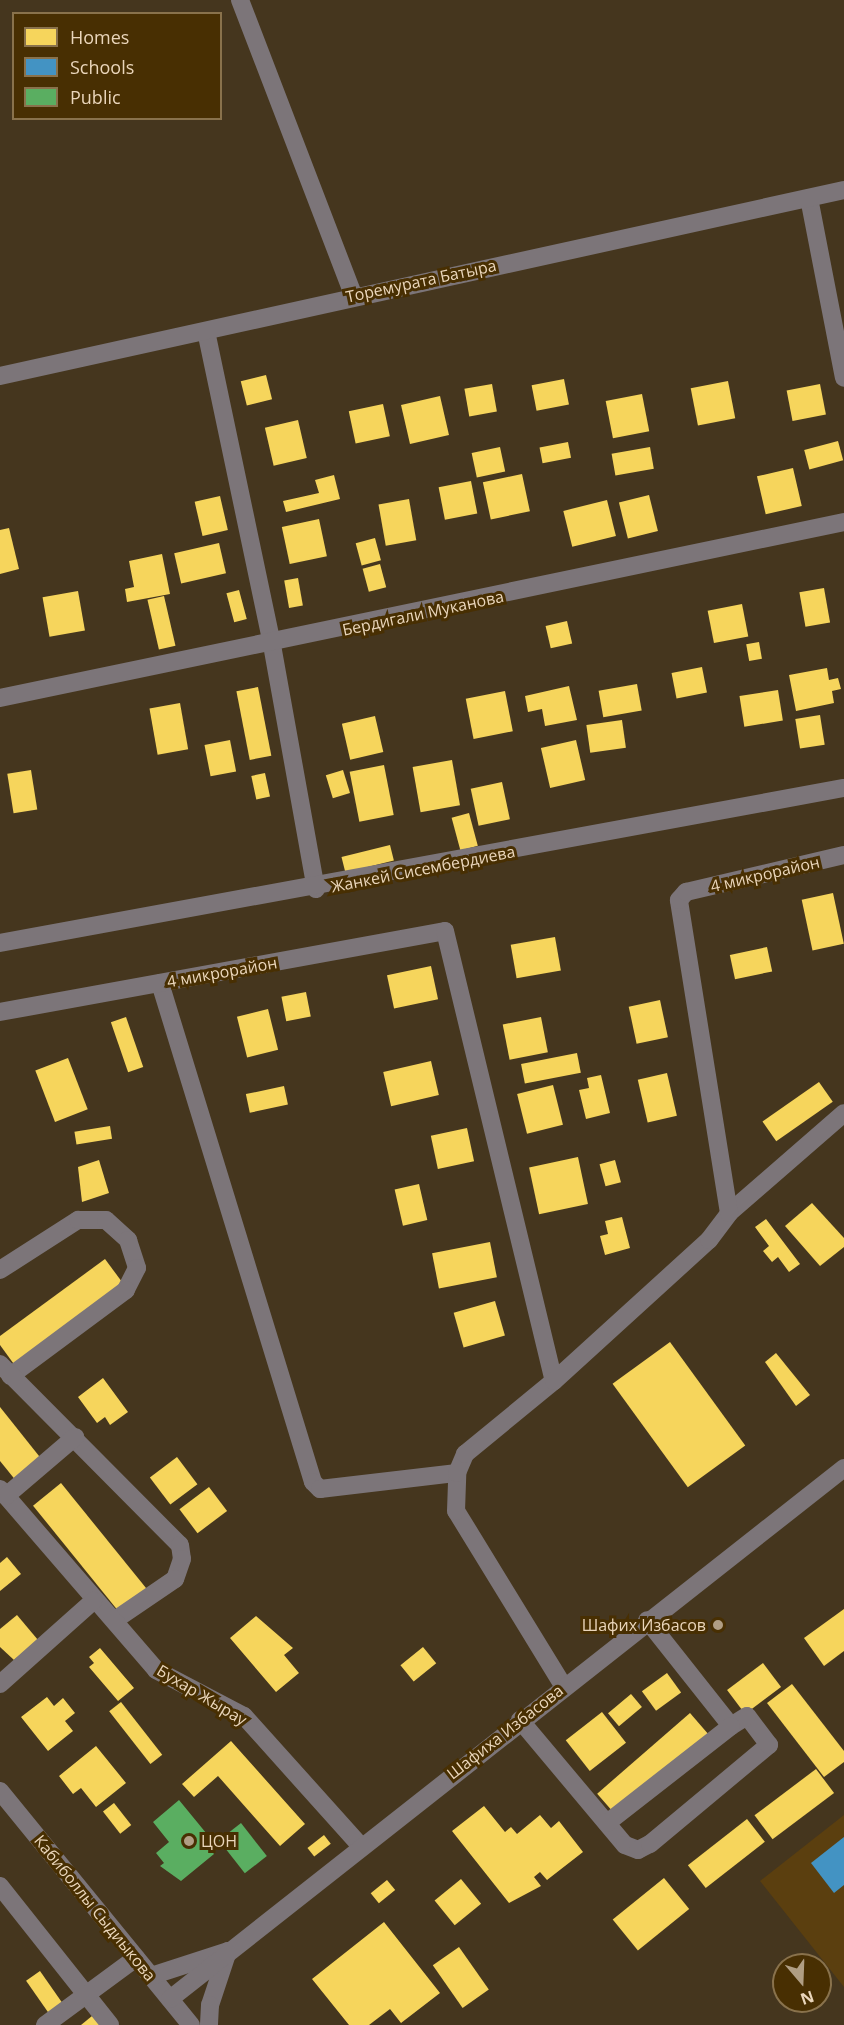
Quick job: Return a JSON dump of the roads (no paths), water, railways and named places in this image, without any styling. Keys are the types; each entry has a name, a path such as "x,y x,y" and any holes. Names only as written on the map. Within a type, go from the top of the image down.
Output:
{"street":[{"path":"240,0 353,295"},
{"name":"Торемурата Батыра","path":"0,376 206,331 353,295 844,190"},
{"path":"809,198 844,378"},
{"path":"206,331 272,645 316,889"},
{"name":"Бердигали Муканова","path":"0,698 272,645 844,522"},
{"name":"Жанкей Сисембердиева","path":"0,943 316,889 844,788"},
{"name":"4 микрорайон","path":"729,1213 679,912 679,900 686,892 844,855"},
{"name":"4 микрорайон","path":"0,1012 445,931 554,1381"},
{"path":"160,983 313,1482 320,1489 457,1473"},
{"path":"564,1687 456,1510 457,1473 465,1454 554,1381 708,1239 729,1213 844,1113"},
{"path":"0,1270 78,1220 106,1220 128,1240 137,1268 126,1290 5,1370 75,1437 180,1545 182,1559 175,1579 115,1620"},
{"path":"3,1493 75,1437"},
{"name":"Шафиха Избасова","path":"170,1999 359,1844 844,1468"},
{"name":"Бухар Жырау","path":"3,1493 93,1601 115,1620 156,1670 244,1716 359,1844"},
{"path":"0,1684 93,1601"},
{"path":"647,1620 731,1726"},
{"path":"520,1720 625,1845 638,1850 650,1844 769,1745 747,1716 607,1823"},
{"name":"Кабиболлы Сыдиыкова","path":"0,1791 190,2025"},
{"path":"0,1886 110,2025"},
{"path":"151,1976 228,1951"},
{"path":"209,2025 210,2005 228,1951"},
{"path":"45,2025 136,1958"}],"place":[{"name":"Шафих Избасов","path":"718,1625"},
{"name":"ЦОН","path":"189,1841"}]}
